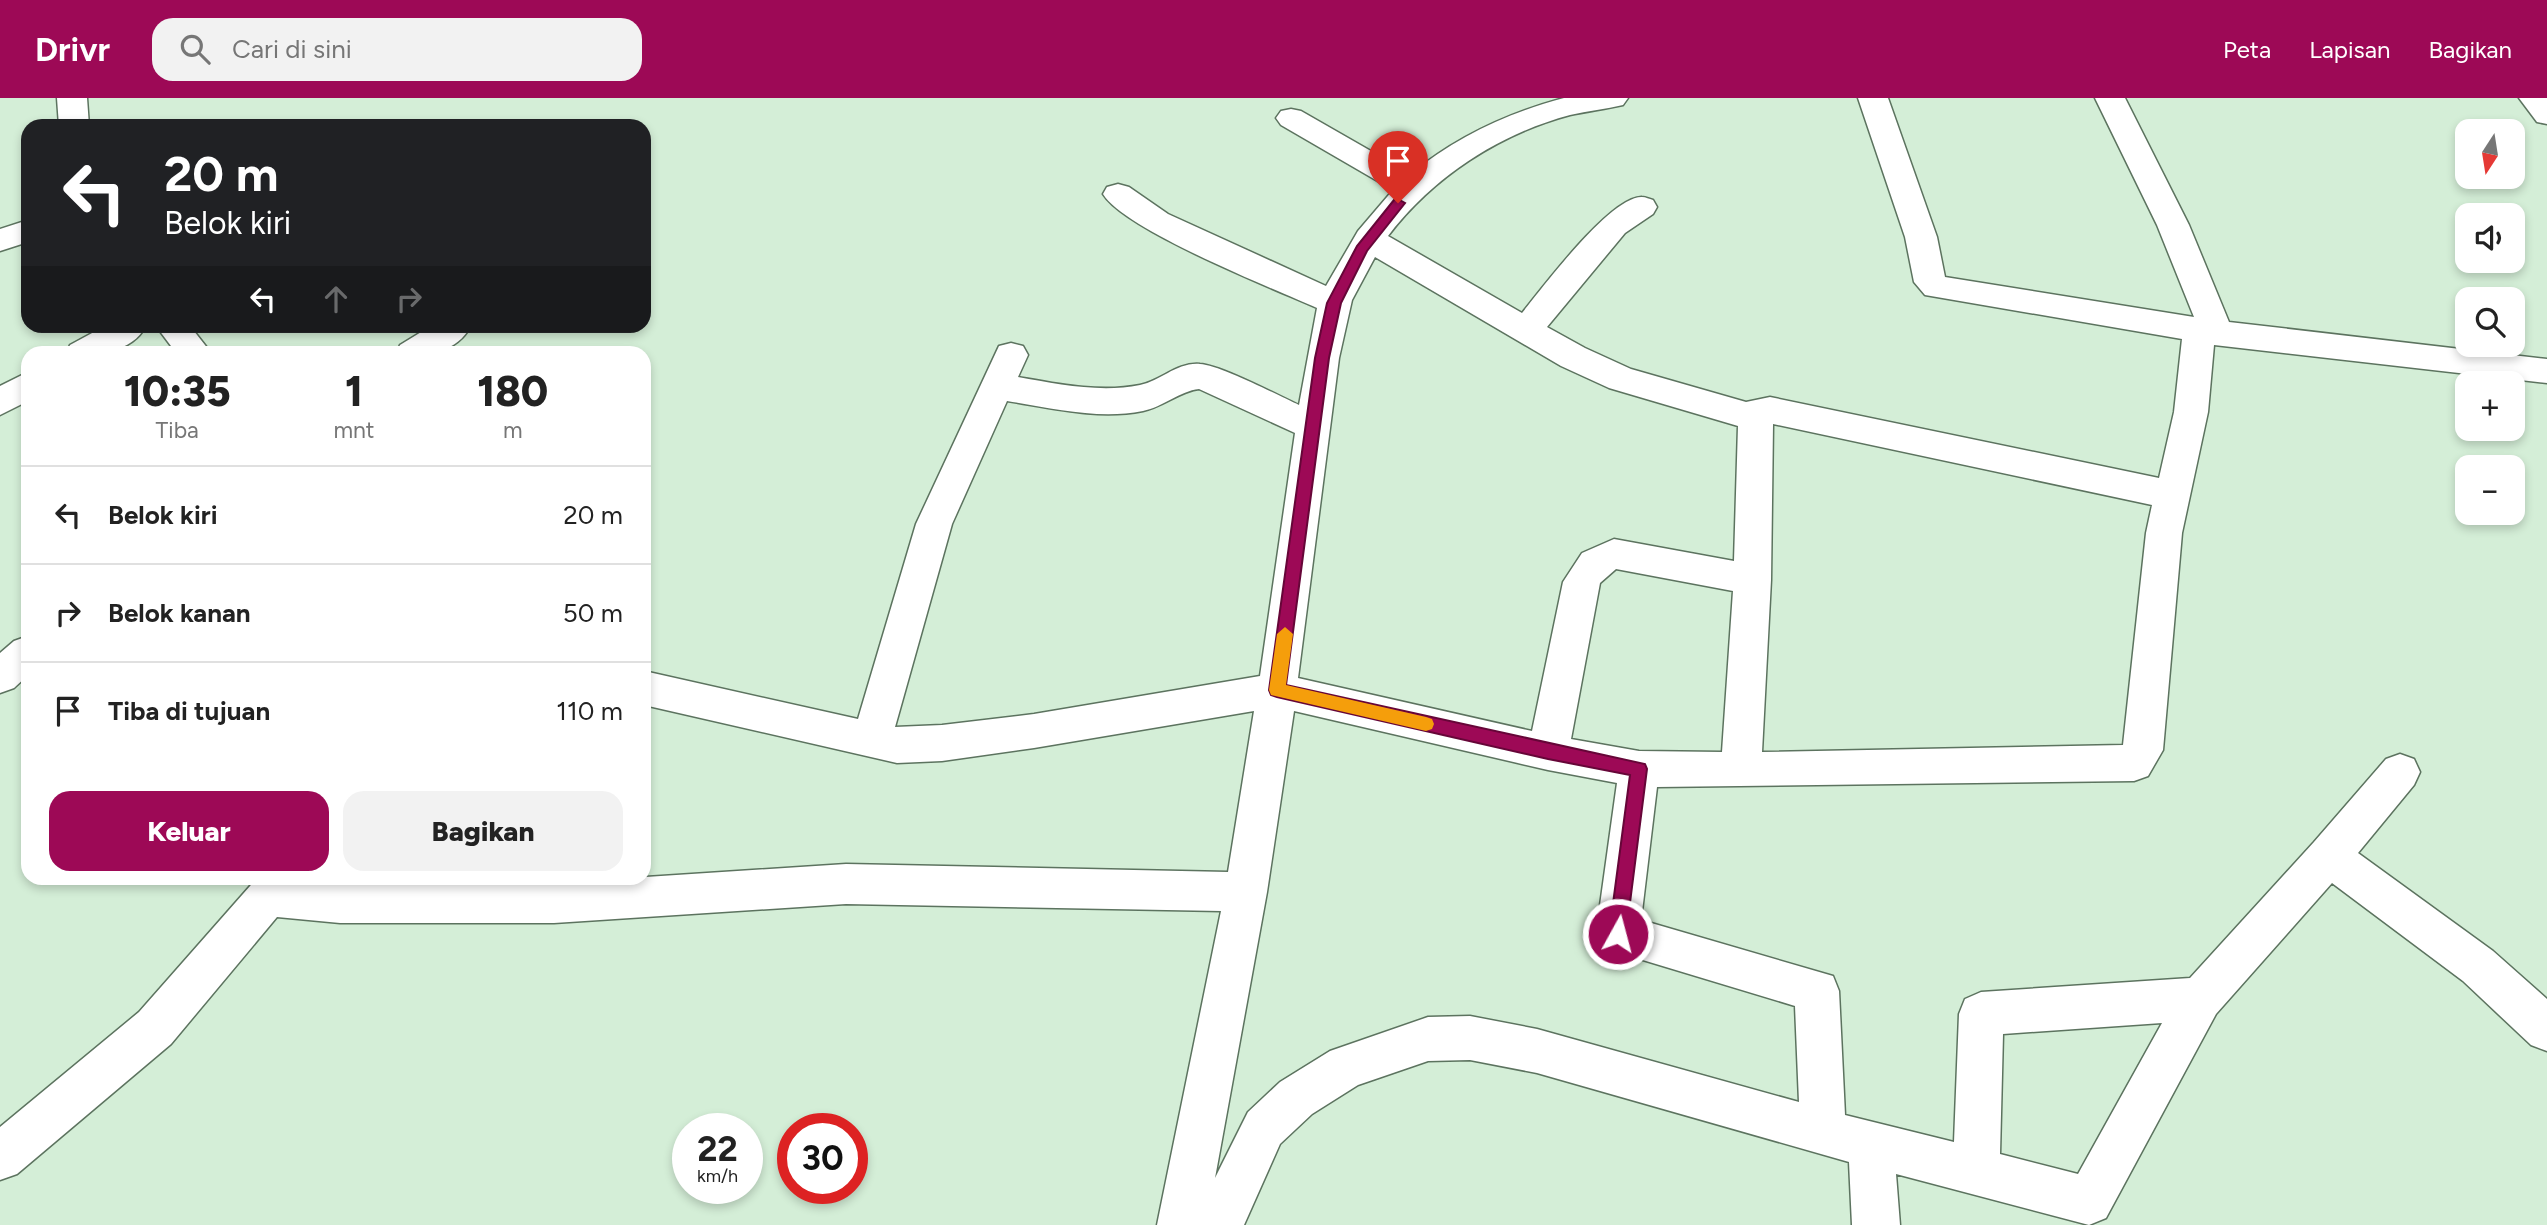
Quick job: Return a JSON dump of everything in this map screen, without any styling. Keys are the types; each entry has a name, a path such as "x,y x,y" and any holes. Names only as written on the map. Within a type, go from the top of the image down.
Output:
{"street":[{"path":"72,98 74,119"},
{"path":"1181,1225 1212,1087 1246,892 1277,690 1322,358 1334,303 1369,239 1384,218 1413,188 1459,153 1507,127 1556,109 1613,98"},
{"path":"1873,98 1921,237 1932,285 2208,332 2547,370"},
{"path":"651,690 897,745 942,743 1034,731 1277,690 1548,752 1639,769 2115,764 2137,761 2143,750 2164,533 2208,332 2173,225 2110,98"},
{"path":"1291,118 1413,188"},
{"path":"1118,194 1157,222 1334,303"},
{"path":"1527,329 1614,225 1642,207"},
{"path":"0,240 21,233"},
{"path":"1369,239 1573,357 1621,379 1755,418"},
{"path":"96,346 118,333"},
{"path":"424,346 444,333"},
{"path":"872,740 934,524 1004,370 1108,402 1144,398 1164,391 1189,375 1202,376 1313,426"},
{"path":"0,402 21,389"},
{"path":"1741,770 1752,580 1755,418 1761,410 2172,495"},
{"path":"1548,752 1582,582 1587,570 1595,562 1614,554 1752,580"},
{"path":"0,676 21,658"},
{"path":"1639,769 1618,934 1817,991 1823,1132"},
{"path":"1220,1225 1228,1202 1264,1128 1296,1098 1346,1066 1428,1039 1470,1038 1537,1051 1823,1132 2089,1201 2200,999 2329,856 2400,772"},
{"path":"2329,856 2478,965 2547,1029"},
{"path":"0,1157 155,1028 277,888 340,903 554,903 846,884 1246,892"},
{"path":"1976,1170 1981,1014 2200,999"},
{"path":"1871,1144 1876,1225"}],"slow traffic":[{"path":"1285,634 1277,690 1426,724"}],"route":[{"path":"1398,203 1362,249 1334,303 1322,358 1277,690 1548,752 1639,769 1618,934"}]}
